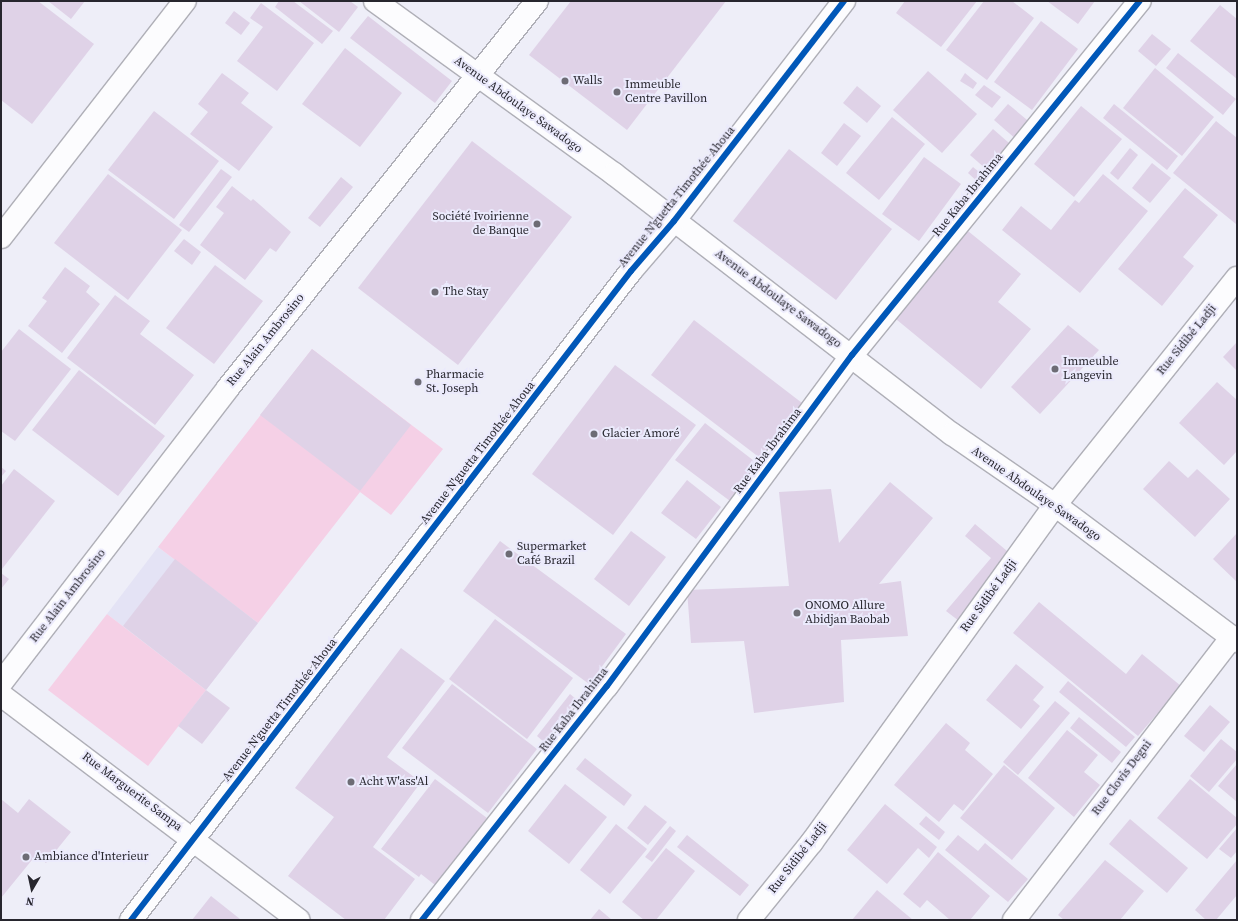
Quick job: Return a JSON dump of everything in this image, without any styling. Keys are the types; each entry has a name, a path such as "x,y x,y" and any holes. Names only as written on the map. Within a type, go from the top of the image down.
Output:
{"street":[{"path":"1,237 185,1"},
{"name":"Avenue Abdoulaye Sawadogo","path":"375,1 614,174 852,355 952,434 1055,505 1235,639"},
{"name":"Rue Alain Ambrosino","path":"1,683 228,388 537,1"},
{"name":"Avenue N'guetta Timothée Ahoua","path":"132,920 631,271 674,221 844,1"},
{"name":"Rue Kaba Ibrahima","path":"422,920 607,686 852,355 1140,1"},
{"name":"Rue Sidibé Ladji","path":"749,920 812,842 1055,505 1237,278"},
{"name":"Rue Clovis Degni","path":"1014,920 1235,639"},
{"name":"Rue Marguerite Sampa","path":"1,695 195,839 299,920"}],"shaded area":[{"path":"312,349 443,449 391,515 360,492 258,623 158,547"},
{"path":"158,547 258,623 206,690 107,614"},
{"path":"107,614 206,690 148,766 48,690"}],"building":[{"path":"1,1 38,1 94,44 32,124 1,100"},
{"path":"48,1 85,1 71,19"},
{"path":"279,1 293,1 333,31 322,44 275,7"},
{"path":"299,1 350,1 358,7 339,32"},
{"name":"Immeuble Centre Pavillon","path":"571,1 726,1 627,130 529,55"},
{"path":"905,1 977,1 941,47 896,13"},
{"path":"984,1 1012,1 1034,18 987,80 946,50"},
{"path":"1047,1 1095,1 1078,24"},
{"path":"261,3 314,43 277,91 237,61 263,27 250,18"},
{"path":"1220,5 1237,19 1237,79 1190,41"},
{"path":"234,11 250,23 241,35 225,23"},
{"path":"368,16 452,81 435,103 350,38"},
{"path":"1041,21 1078,49 1032,110 994,82"},
{"path":"1152,34 1171,49 1156,66 1138,51"},
{"path":"345,48 402,93 360,147 302,104"},
{"path":"1178,53 1236,99 1223,115 1166,68"},
{"path":"1155,68 1214,117 1182,156 1123,108"},
{"path":"928,71 977,114 942,153 893,110"},
{"path":"222,73 249,93 241,103 273,127 239,171 190,134 208,112 198,104"},
{"path":"965,73 977,83 973,89 960,81"},
{"path":"984,85 1001,97 992,108 975,95"},
{"path":"857,86 881,106 867,123 843,103"},
{"path":"1008,104 1032,124 1017,140 994,120"},
{"path":"1114,104 1178,156 1167,170 1103,118"},
{"path":"1081,106 1122,139 1074,197 1034,164"},
{"path":"154,111 219,161 174,219 108,170"},
{"path":"892,117 925,144 879,200 846,173"},
{"path":"1216,121 1237,138 1236,224 1173,173"},
{"path":"844,123 861,136 837,166 821,153"},
{"path":"993,129 1009,143 986,169 970,155"},
{"path":"472,141 572,217 458,365 358,288"},
{"path":"1130,148 1138,155 1118,180 1110,173"},
{"path":"789,149 892,229 836,300 733,221"},
{"path":"924,157 961,184 919,241 882,214"},
{"path":"1152,163 1171,178 1150,203 1132,188"},
{"path":"973,167 985,177 979,183 968,173"},
{"path":"221,169 232,177 189,232 179,225"},
{"path":"108,174 182,230 128,300 54,243"},
{"path":"1103,174 1148,211 1080,293 1002,230 1021,206 1051,230 1075,200 1079,203"},
{"path":"341,177 353,187 320,227 308,218"},
{"path":"232,186 251,201 253,199 291,232 276,252 270,248 245,280 200,245 224,213 216,207"},
{"path":"1185,188 1218,215 1183,257 1194,266 1162,306 1118,269"},
{"path":"963,227 1021,274 998,302 1031,329 981,389 891,315"},
{"path":"184,239 201,252 192,265 174,251"},
{"path":"215,265 263,301 214,364 166,328"},
{"path":"65,267 90,286 86,292 100,304 62,353 28,326 47,301 42,298"},
{"path":"115,295 150,321 140,334 194,375 155,425 67,358"},
{"path":"694,320 806,406 764,461 651,375"},
{"name":"Immeuble Langevin","path":"1068,325 1099,350 1040,414 1011,387"},
{"path":"19,329 71,369 15,441 1,431 1,352"},
{"path":"1237,342 1237,371 1223,357"},
{"path":"312,349 411,425 360,491 260,415"},
{"path":"615,365 696,425 613,535 532,474"},
{"path":"79,370 165,436 118,496 32,430"},
{"path":"1217,382 1237,400 1237,451 1224,465 1179,423"},
{"path":"705,423 758,464 730,501 675,460"},
{"path":"1169,461 1188,478 1197,469 1230,499 1195,537 1143,489"},
{"path":"1,467 6,471 1,477"},
{"path":"14,469 55,501 2,569 1,486"},
{"path":"687,480 721,507 696,539 661,513"},
{"name":"ONOMO Allure Abidjan Baobab","path":"890,482 933,518 879,584 901,581 908,636 841,640 844,702 754,713 744,641 691,643 687,590 789,586 779,492 831,489 839,543"},
{"path":"975,524 1013,556 959,621 946,611 991,558 965,536"},
{"path":"631,531 666,557 629,606 594,579"},
{"path":"1237,533 1237,582 1213,559"},
{"path":"500,541 626,634 589,684 463,591"},
{"path":"175,559 258,623 206,690 123,626"},
{"path":"1,573 9,579 1,589"},
{"path":"1039,602 1126,674 1142,654 1181,686 1138,736 1013,633"},
{"path":"495,619 573,678 527,739 449,679"},
{"path":"401,648 445,681 387,757 421,782 373,847 415,879 384,920 346,920 288,876 334,817 295,788"},
{"path":"1016,664 1044,687 1033,700 1040,706 1021,729 986,700"},
{"path":"1068,681 1135,737 1126,747 1059,692"},
{"path":"452,684 537,749 488,813 402,748"},
{"path":"206,690 230,708 202,744 178,726"},
{"path":"570,694 577,700 544,742 537,736"},
{"path":"1055,701 1070,713 1018,775 1003,762"},
{"path":"1210,705 1230,722 1204,752 1184,736"},
{"path":"1079,717 1121,752 1112,763 1070,728"},
{"path":"946,723 970,743 965,750 993,774 963,811 954,804 939,822 894,785"},
{"path":"1067,730 1098,755 1084,772 1100,785 1074,817 1028,778"},
{"path":"1221,739 1237,752 1237,759 1209,792 1190,776"},
{"path":"585,758 632,795 624,806 576,769"},
{"path":"1237,764 1237,802 1218,786"},
{"path":"1004,765 1055,808 1012,860 960,818"},
{"path":"435,779 487,818 435,885 421,874 419,877 381,849"},
{"path":"1190,779 1237,818 1237,824 1207,859 1157,818"},
{"path":"565,784 607,817 569,864 528,831"},
{"path":"1,799 18,813 29,799 71,832 46,863 36,855 1,898"},
{"path":"885,804 937,847 929,858 918,848 887,884 847,850"},
{"path":"645,805 667,822 648,845 627,828"},
{"path":"926,816 945,832 939,840 919,824"},
{"path":"1130,819 1188,868 1167,893 1109,844"},
{"path":"616,824 647,849 610,894 580,870"},
{"path":"670,826 676,831 652,862 645,857"},
{"path":"1237,828 1237,851 1231,858 1219,849"},
{"path":"687,835 749,885 740,896 677,847"},
{"path":"958,835 978,851 985,843 1028,879 1008,902 945,850"},
{"path":"666,848 695,871 656,920 644,920 622,902"},
{"path":"938,852 990,896 970,920 950,920 927,900 920,908 903,894"},
{"path":"1105,860 1144,891 1120,920 1064,920 1058,915"},
{"path":"1237,860 1237,895 1216,920 1206,920 1195,910"},
{"path":"877,890 913,920 852,920"},
{"path":"211,896 240,919 192,920"},
{"path":"599,909 612,920 590,920"}],"cycle path":[{"path":"131,920 631,271 674,221 844,1"},
{"path":"422,920 607,686 852,355 1140,1"}],"place":[{"name":"Walls","path":"565,81"},
{"name":"Immeuble Centre Pavillon","path":"617,92"},
{"name":"Société Ivoirienne de Banque","path":"537,224"},
{"name":"The Stay","path":"435,292"},
{"name":"Immeuble Langevin","path":"1055,369"},
{"name":"Pharmacie St. Joseph","path":"418,382"},
{"name":"Glacier Amoré","path":"594,434"},
{"name":"Supermarket Café Brazil","path":"509,554"},
{"name":"ONOMO Allure Abidjan Baobab","path":"797,613"},
{"name":"Acht W'ass'Al","path":"351,782"},
{"name":"Ambiance d'Interieur","path":"26,857"}]}
